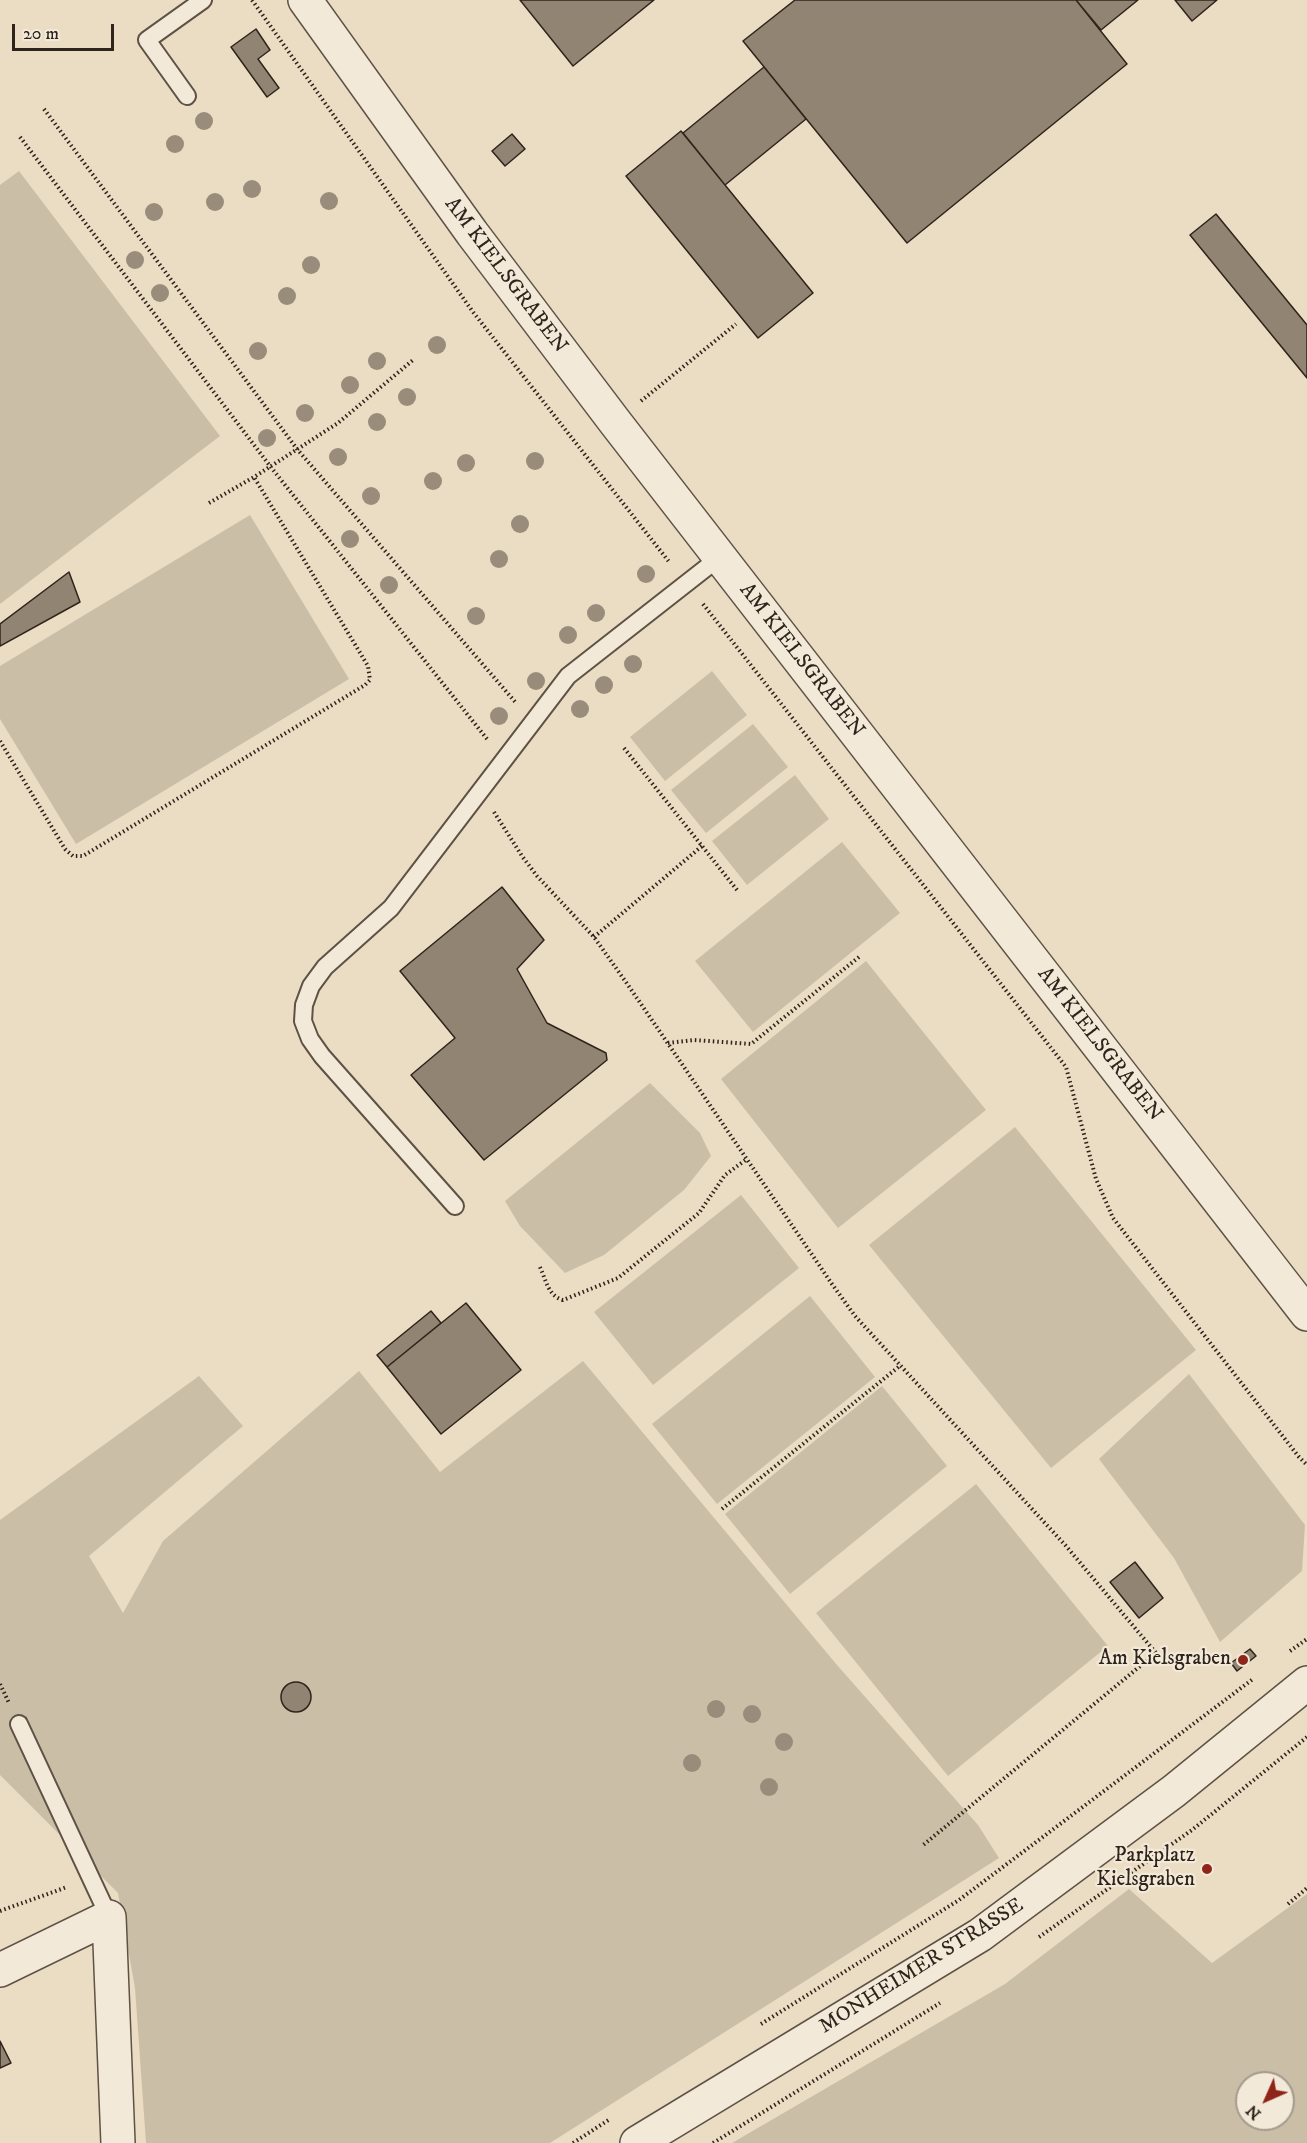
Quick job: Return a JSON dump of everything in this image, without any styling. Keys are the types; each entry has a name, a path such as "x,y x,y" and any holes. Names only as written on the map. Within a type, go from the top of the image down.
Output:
{"street":[{"name":"AM KIELSGRABEN","path":"305,0 472,233 615,422 1307,1314"},
{"name":"MONHEIMER STRASSE","path":"637,2143 980,1935 1174,1791 1307,1683"},
{"path":"0,1970 109,1917 118,2143"}],"lane":[{"path":"187,96 147,40 202,0"},
{"path":"455,1206 322,1056 310,1039 303,1021 304,1005 311,987 325,968 391,908 568,675 720,557"},
{"path":"19,1725 109,1917"}],"path":[{"path":"252,0 473,312 1066,1067 1096,1179 1113,1218 1307,1465"},
{"path":"44,109 297,449 533,722"},
{"path":"20,137 270,466 504,760"},
{"path":"615,422 736,324"},
{"path":"209,503 338,423 413,360"},
{"path":"0,741 65,849 73,856 83,856 369,680 368,666 254,477"},
{"path":"624,748 737,890"},
{"path":"480,792 502,821 522,856 537,876 594,937 855,1316 1066,1546 1156,1653 922,1846"},
{"path":"594,937 702,846"},
{"path":"668,1043 694,1040 751,1044 859,957"},
{"path":"540,1268 555,1298 563,1300 618,1278 699,1213 725,1175 747,1159"},
{"path":"722,1509 901,1365"},
{"path":"1288,1653 1307,1639"},
{"path":"761,2025 959,1900 1260,1674"},
{"path":"0,1911 91,1878"},
{"path":"1288,1904 1307,1888"},
{"path":"573,2143 612,2118"}],"shaded area":[{"path":"19,171 220,436 0,604 0,185"},
{"path":"250,515 349,679 76,844 0,719 0,666"},
{"path":"712,671 747,715 665,781 630,737"},
{"path":"753,724 788,767 706,833 671,790"},
{"path":"795,775 829,819 747,885 712,841"},
{"path":"842,842 900,913 753,1032 695,961"},
{"path":"866,961 986,1110 838,1228 721,1079"},
{"path":"650,1083 700,1133 711,1156 684,1190 604,1255 565,1273 520,1226 505,1201"},
{"path":"1015,1127 1196,1350 1051,1468 869,1245"},
{"path":"741,1195 799,1268 653,1385 594,1312"},
{"path":"810,1296 875,1377 717,1504 652,1424"},
{"path":"583,1361 837,1665 978,1825 999,1858 550,2143 146,2143 135,1988 118,1893 0,1775 0,1520 199,1376 243,1426 89,1556 123,1613 163,1541 359,1371 440,1472"},
{"path":"1189,1374 1305,1525 1302,1571 1220,1642 1174,1558 1099,1459"},
{"path":"882,1386 947,1466 790,1594 725,1514"},
{"path":"976,1484 1108,1646 948,1776 816,1613"},
{"path":"1129,1889 1212,1963 1307,1894 1307,2143 732,2143 1005,1984"}],"building":[{"path":"520,0 654,0 573,66"},
{"path":"795,0 1076,0 1127,64 907,243 743,41"},
{"path":"1076,0 1138,0 1101,30"},
{"path":"1175,0 1217,0 1192,21"},
{"path":"256,29 270,50 258,59 279,88 267,97 231,47"},
{"path":"764,67 806,119 725,185 683,133"},
{"path":"681,131 813,293 758,338 626,176"},
{"path":"512,134 525,149 505,166 492,151"},
{"path":"1216,214 1307,325 1307,378 1190,235"},
{"path":"69,572 80,602 0,646 0,624"},
{"path":"502,887 544,940 517,969 547,1023 606,1053 607,1060 484,1160 411,1075 455,1038 400,971"},
{"path":"466,1303 521,1370 441,1434 387,1367"},
{"path":"431,1311 441,1323 387,1367 377,1355"},
{"path":"1135,1562 1163,1598 1139,1618 1110,1582"},
{"name":"Am Kielsgraben","path":"1250,1649 1256,1656 1237,1671 1231,1663"},
{"path":"296,1682 306,1687 311,1697 306,1707 296,1712 286,1707 281,1697 286,1687"},
{"path":"0,2041 11,2063 0,2068"}],"place":[{"name":"Am Kielsgraben","path":"1243,1660"},
{"name":"Parkplatz Kielsgraben","path":"1207,1869"}]}
